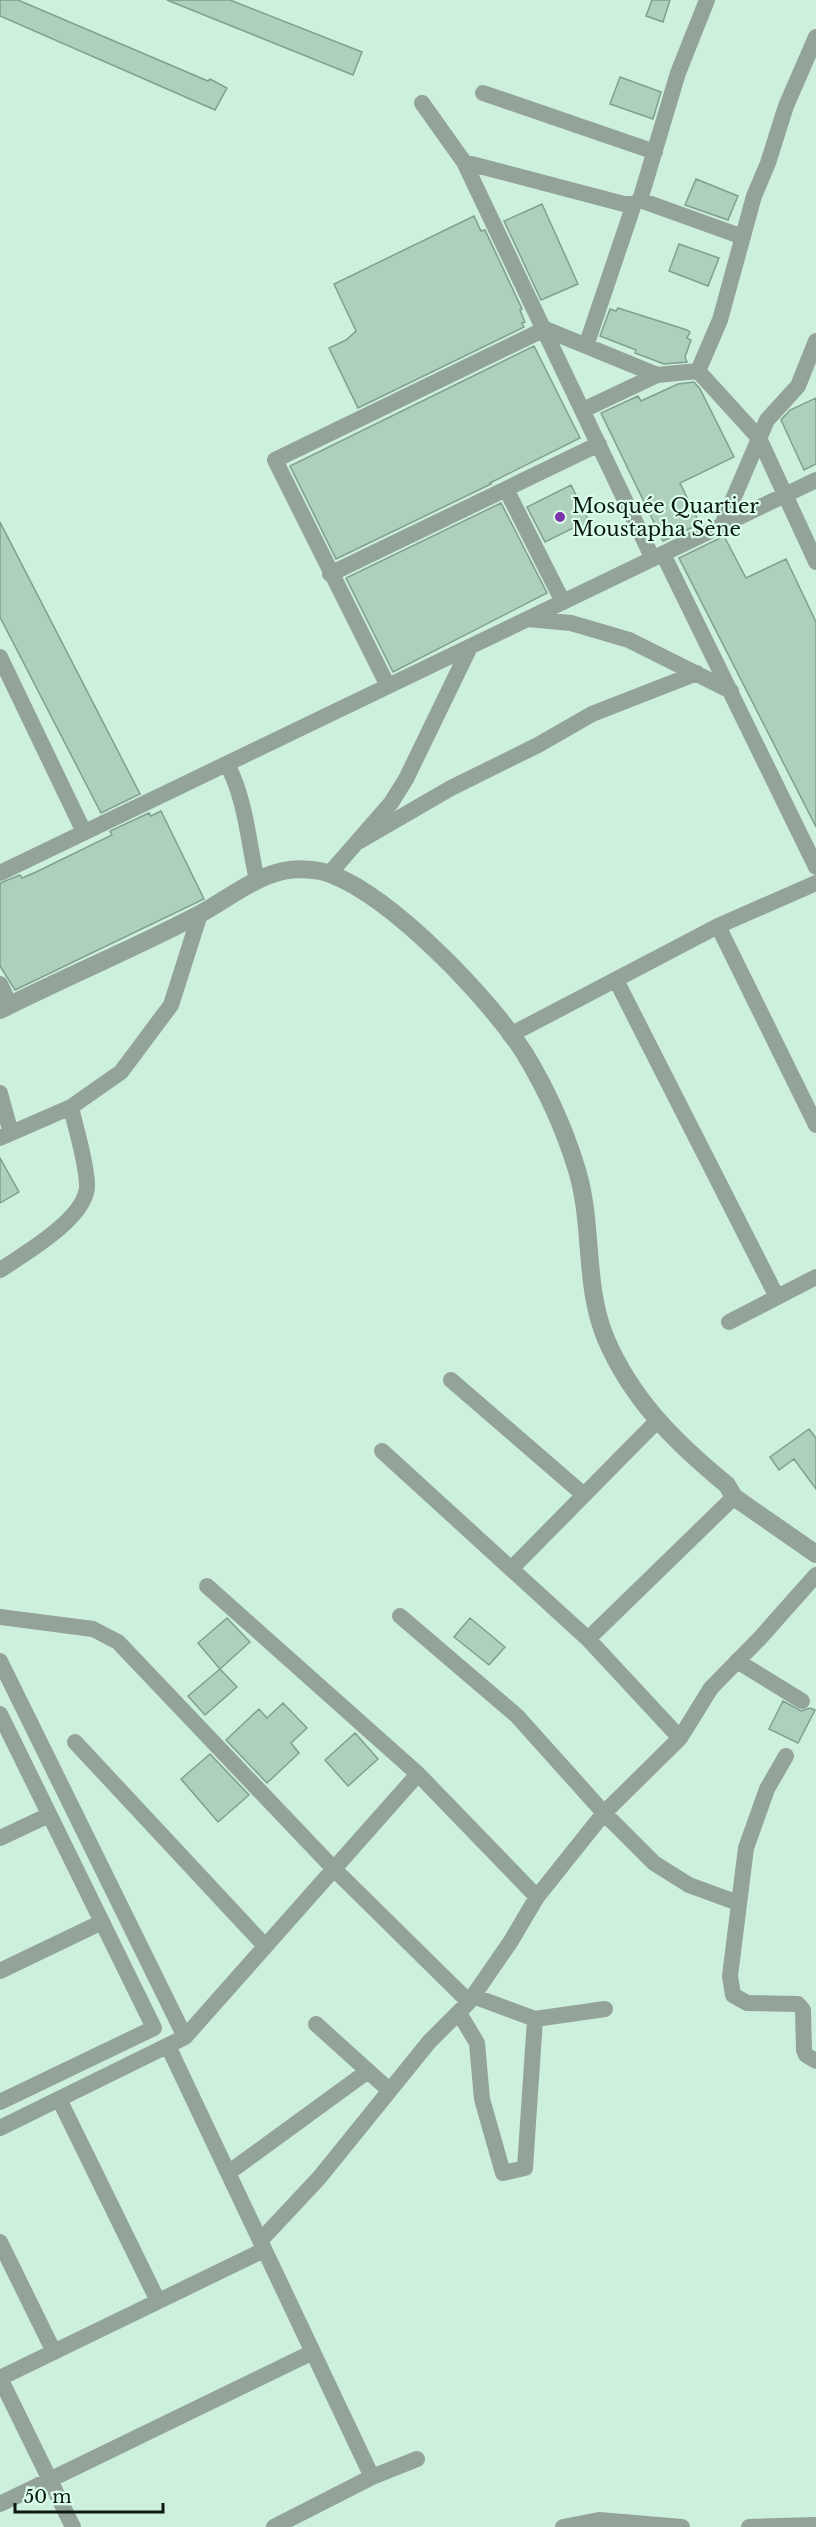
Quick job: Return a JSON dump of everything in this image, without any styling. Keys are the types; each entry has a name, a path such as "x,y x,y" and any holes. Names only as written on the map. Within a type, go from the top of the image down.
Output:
{"street":[{"path":"586,346 655,152 678,73 706,0"},
{"path":"698,370 720,320 754,196 768,163 786,106 816,37"},
{"path":"483,93 655,152"},
{"path":"422,103 464,162 599,444 731,692 816,867"},
{"path":"464,162 624,204 637,202 743,237"},
{"path":"388,686 275,460 545,329 657,375"},
{"path":"722,525 767,420 798,386 816,341"},
{"path":"583,410 657,375 698,370"},
{"path":"698,370 759,438 816,562"},
{"path":"330,574 599,444"},
{"path":"0,873 816,480"},
{"path":"506,489 563,602"},
{"path":"528,619 571,623 600,629 629,640 731,692"},
{"path":"330,873 391,803 406,779 470,646"},
{"path":"0,657 84,832"},
{"path":"356,843 451,788 547,740 592,714 697,673"},
{"path":"227,764 236,781 257,880"},
{"path":"0,984 5,1008 200,914 257,880 283,871 303,869 330,873 357,886 409,926 465,980 524,1054 542,1086 560,1124 577,1170 596,1309 606,1338 622,1371 657,1421 727,1485 734,1497 816,1554"},
{"path":"510,1035 718,926 816,883"},
{"path":"0,1093 5,1136 71,1107 121,1072 171,1005 200,914"},
{"path":"718,926 816,1125"},
{"path":"616,980 777,1297"},
{"path":"0,1270 57,1233 79,1206 88,1186 71,1107"},
{"path":"729,1322 816,1277"},
{"path":"451,1380 584,1495"},
{"path":"512,1568 657,1421"},
{"path":"382,1451 588,1639 680,1738"},
{"path":"588,1639 734,1497"},
{"path":"73,2527 0,2378 158,2301 262,2245 429,2042 467,2003 511,1941 537,1897 604,1813 680,1738 711,1688 816,1575"},
{"path":"207,1586 418,1774 537,1897"},
{"path":"400,1616 517,1716 604,1813 654,1863 689,1885 738,1903"},
{"path":"0,1617 93,1629 118,1642 334,1869 467,2003 477,2043 482,2098 491,2138 503,2172 525,2168 535,2019"},
{"path":"0,1661 185,2037"},
{"path":"737,1661 802,1701"},
{"path":"0,1714 154,2028 0,2102"},
{"path":"75,1742 265,1946"},
{"path":"786,1756 767,1789 746,1848 730,1976 734,1995 747,2003 798,2004 803,2010 804,2050 806,2055 816,2061"},
{"path":"0,2128 185,2037 418,1774"},
{"path":"0,1838 49,1815"},
{"path":"0,1971 102,1922"},
{"path":"467,2003 535,2019 605,2009"},
{"path":"316,2024 389,2090"},
{"path":"168,2046 372,2477"},
{"path":"228,2173 368,2071"},
{"path":"59,2099 158,2301"},
{"path":"0,2242 54,2352"},
{"path":"0,2504 313,2352"},
{"path":"274,2527 372,2477 417,2458"},
{"path":"563,2527 599,2520 682,2527"},
{"path":"748,2527 816,2525"}],"building":[{"path":"0,0 18,0 227,88 215,110 0,16"},
{"path":"167,0 230,0 362,52 353,75"},
{"path":"652,0 670,0 663,22 646,16"},
{"path":"620,77 661,92 653,119 610,104"},
{"path":"696,179 738,196 728,220 685,205"},
{"path":"542,204 578,284 541,300 504,221"},
{"path":"474,216 481,231 485,230 522,309 520,310 525,322 522,323 524,327 358,408 329,348 346,340 356,331 334,284"},
{"path":"679,244 719,258 708,286 669,271"},
{"path":"618,308 690,332 687,338 691,340 685,357 687,362 664,364 600,336 610,309 616,311"},
{"path":"534,346 580,438 336,559 290,466"},
{"path":"694,382 700,389 734,457 680,483 700,524 663,541 601,413 638,396 641,401 678,384"},
{"path":"816,398 816,464 804,470 781,420 790,410"},
{"name":"Mosquée Quartier Moustapha Sène","path":"571,485 593,529 578,537 573,528 545,542 527,507"},
{"path":"501,503 547,593 393,672 346,578"},
{"path":"0,522 140,794 101,813 0,617"},
{"path":"724,536 746,578 786,559 816,622 816,827 679,558"},
{"path":"161,811 204,899 15,990 0,966 0,883 20,875 22,878 36,872 112,835 110,831 149,813 151,816"},
{"path":"0,1158 19,1192 0,1203"},
{"path":"809,1429 816,1438 816,1489 794,1459 779,1470 770,1457"},
{"path":"227,1618 250,1642 220,1669 198,1643"},
{"path":"470,1618 505,1647 489,1665 454,1637"},
{"path":"220,1669 237,1687 205,1715 188,1696"},
{"path":"783,1701 801,1711 810,1708 815,1710 798,1743 769,1729"},
{"path":"283,1703 307,1728 291,1743 299,1753 267,1783 226,1740 259,1709 267,1718"},
{"path":"355,1733 378,1759 348,1786 325,1760"},
{"path":"210,1754 249,1795 218,1822 181,1779"}],"place":[{"name":"Mosquée Quartier Moustapha Sène","path":"560,517"}]}
